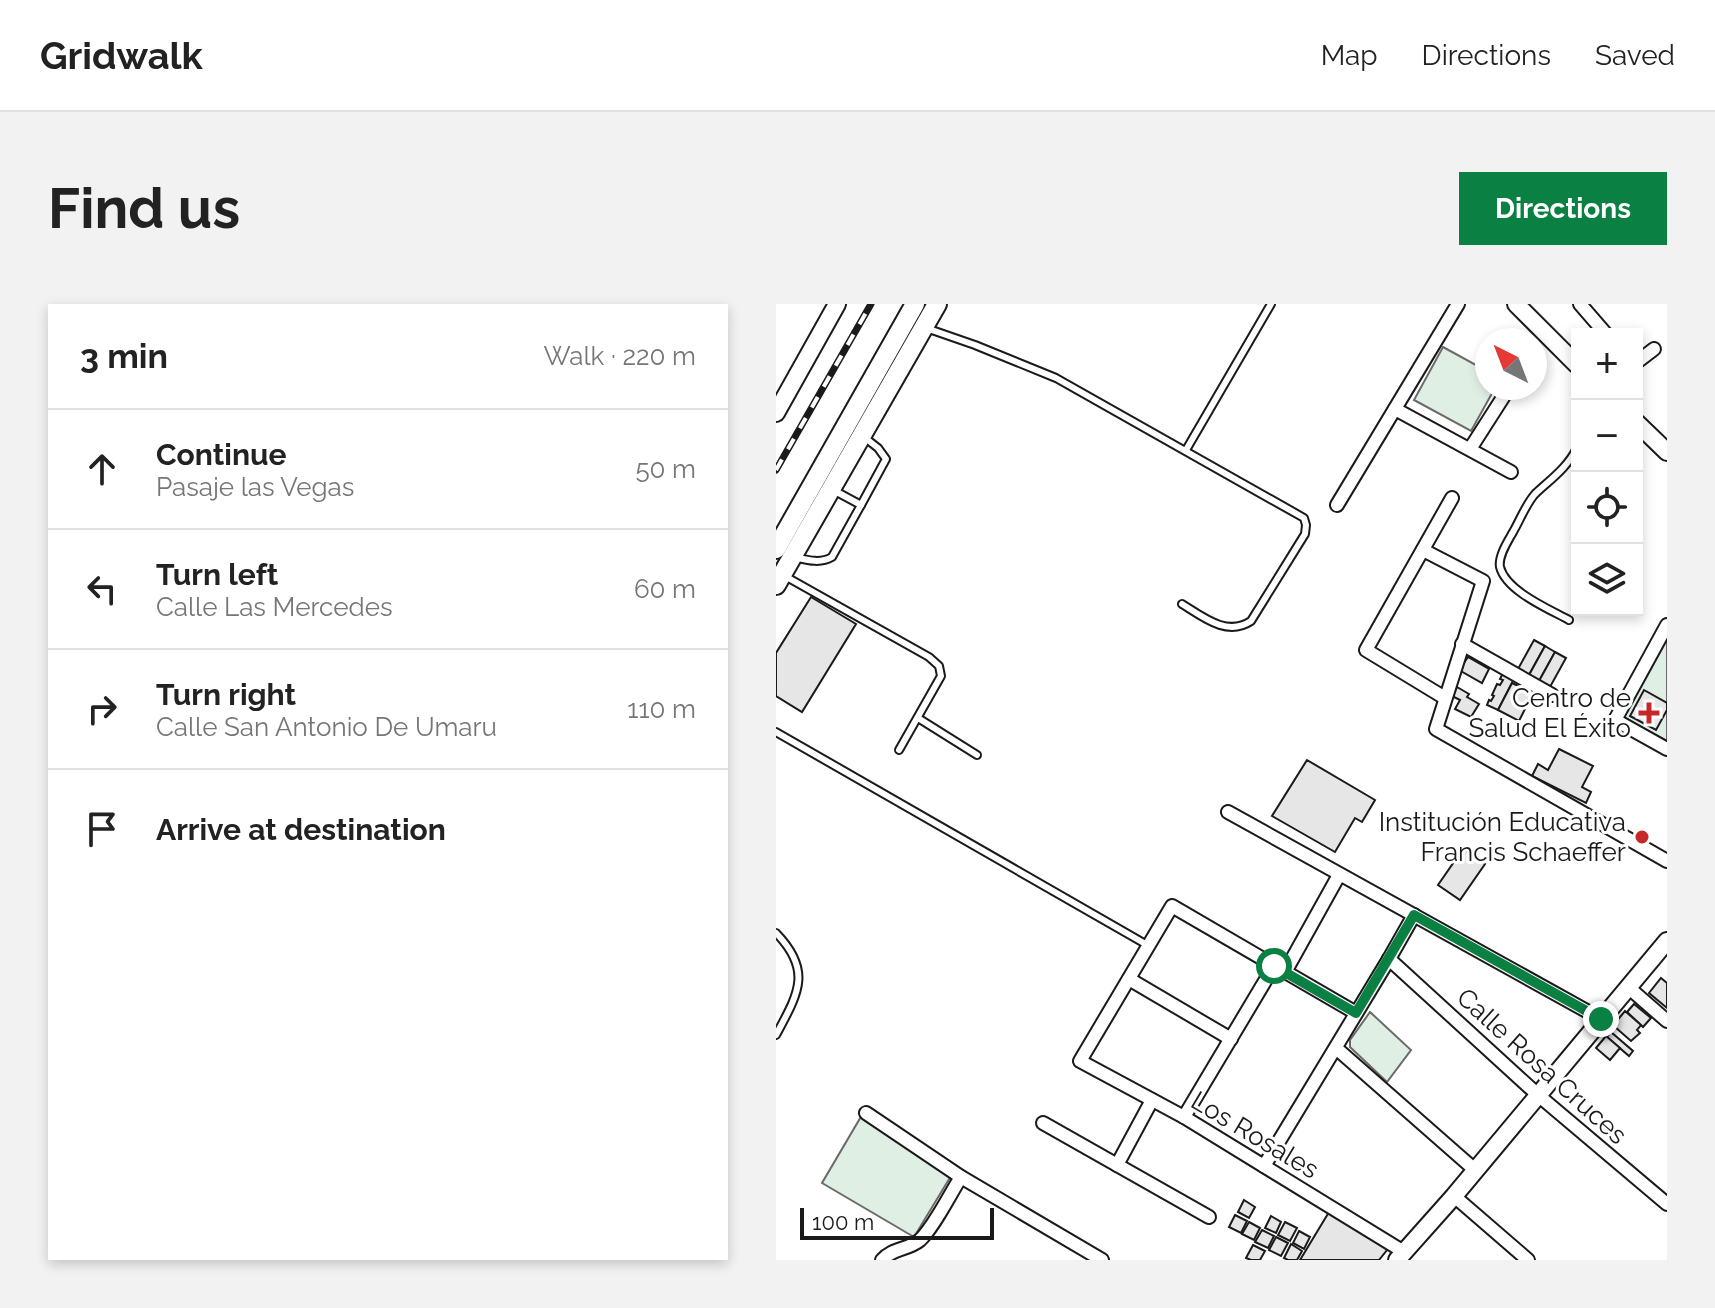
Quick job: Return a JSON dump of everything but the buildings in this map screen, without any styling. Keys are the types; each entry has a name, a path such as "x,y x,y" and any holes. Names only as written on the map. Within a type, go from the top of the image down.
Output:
{"main road":[{"path":"823,484 862,436 924,311"},
{"path":"779,580 784,553 924,311"}],"street":[{"path":"776,413 837,304"},
{"path":"1337,505 1458,304"},
{"path":"1516,304 1532,328"},
{"path":"1580,304 1601,328"},
{"path":"1547,344 1571,361"},
{"path":"1643,357 1654,349"},
{"path":"1470,449 1501,400"},
{"path":"1395,409 1511,472"},
{"path":"1643,429 1667,452"},
{"path":"1445,698 1366,650 1452,498"},
{"path":"1423,550 1483,581 1436,729 1667,861"},
{"path":"1667,625 1615,720 1667,749"},
{"path":"1462,644 1552,695"},
{"path":"1228,812 1601,1019"},
{"path":"1184,1117 1231,1039 1280,969 1339,875"},
{"path":"1231,1039 1129,979 1172,906 1356,1013"},
{"path":"1264,1166 1414,915"},
{"path":"1401,1256 1667,941"},
{"name":"Calle Rosa Cruces","path":"1389,959 1538,1095 1667,1204"},
{"name":"Los Rosales","path":"1129,979 1080,1061 1184,1117 1401,1256"},
{"path":"1628,987 1667,1021"},
{"path":"1336,1048 1475,1170"},
{"path":"1117,1165 1152,1100"},
{"path":"866,1113 961,1177 1102,1260"},
{"path":"1043,1123 1209,1217"},
{"path":"882,1260 888,1253 916,1243 925,1235 961,1177"},
{"path":"1454,1196 1528,1260"}],"lane":[{"path":"1186,450 1271,304"},
{"path":"924,311 975,345 1056,378 1302,515 1307,530 1251,621 1239,628 1225,628 1182,604"},
{"path":"784,553 818,561 832,557 886,459 878,448 862,436"},
{"path":"1569,620 1522,594 1507,579 1500,566 1501,556 1532,497 1571,459"},
{"path":"823,484 861,505"},
{"path":"779,580 929,657 939,666 941,676 899,750"},
{"path":"918,718 977,755"},
{"path":"776,732 1149,946"},
{"path":"776,933 796,958 798,979 796,999 776,1035"}],"green space":[{"path":"1443,347 1475,364 1475,400 1488,400 1471,431 1414,400"},
{"path":"1667,637 1667,743 1624,717"},
{"path":"1370,1012 1411,1050 1387,1082 1350,1047 1350,1040"},
{"path":"862,1115 954,1171 914,1237 822,1183"}],"railway":[{"path":"776,470 871,304"}],"place":[{"name":"Centro de Salud El Éxito","path":"1649,713"},
{"name":"Institución Educativa Francis Schaeffer","path":"1642,837"}],"route":[{"path":"1274,966 1356,1013 1414,915 1601,1019"}]}
